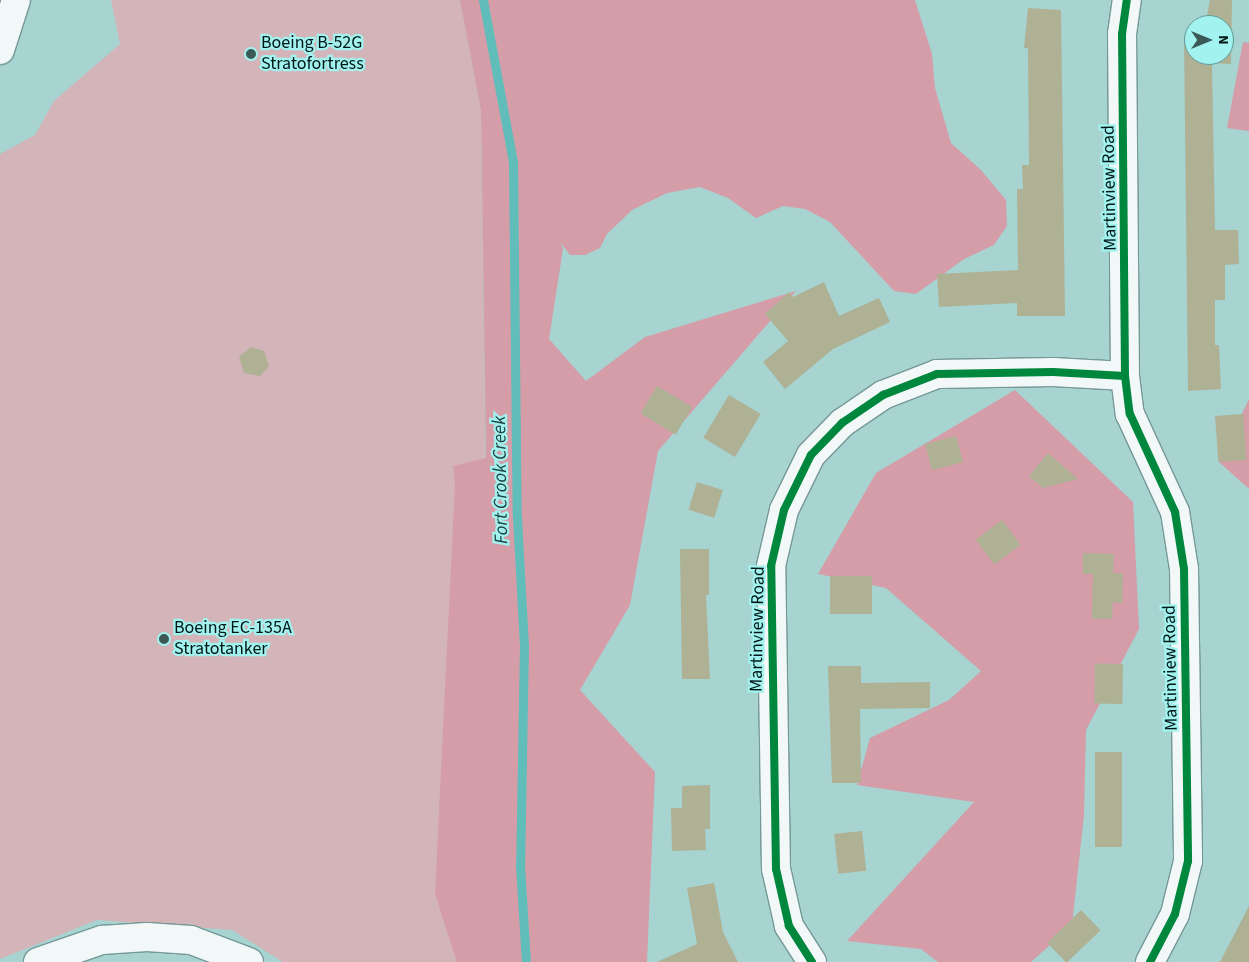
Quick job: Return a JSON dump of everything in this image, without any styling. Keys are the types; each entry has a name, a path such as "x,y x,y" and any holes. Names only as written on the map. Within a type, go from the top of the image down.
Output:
{"street":[{"path":"0,50 16,0"},
{"name":"Martinview Road","path":"1127,0 1122,34 1125,376 1130,414 1175,512 1184,570 1188,861 1175,914 1150,962"},
{"name":"Martinview Road","path":"812,962 789,926 776,869 771,566 782,520 810,455 842,423 883,395 937,374 1053,372 1125,376"},
{"path":"38,962 102,940 147,937 191,940 249,962"}],"shaded area":[{"path":"111,0 460,0 481,111 492,962 283,962 232,930 97,920 0,959 0,154 35,135 54,101 120,44"},
{"path":"460,0 915,0 932,54 935,88 951,143 981,170 1006,200 1007,226 994,245 964,259 916,294 894,291 830,222 805,209 783,206 756,218 728,198 700,187 667,193 632,210 607,234 600,248 585,255 570,255 560,242 563,249 549,339 586,381 645,337 796,291 658,451 630,605 580,690 655,772 647,962 457,962 435,894 455,484 453,466 486,458 481,111"},
{"path":"1243,42 1249,43 1249,131 1227,128"},
{"path":"1015,390 1133,502 1139,629 1086,730 1084,815 1072,925 1031,962 938,962 921,949 847,941 974,802 857,785 870,738 949,700 981,671 886,588 818,574 876,473"},
{"path":"1249,399 1249,489 1219,462"}],"building":[{"path":"1210,0 1232,0 1232,15 1207,15"},
{"path":"1028,8 1061,10 1065,316 1017,316 1017,303 939,307 937,274 1018,270 1017,189 1023,189 1022,165 1029,165 1028,48 1024,48"},
{"path":"1184,65 1212,65 1215,230 1238,230 1239,264 1225,265 1225,300 1215,300 1215,345 1219,345 1221,389 1188,391"},
{"path":"824,282 839,316 879,298 890,322 833,349 785,389 763,362 788,341 765,314 789,292 793,297"},
{"path":"251,347 264,351 269,366 260,376 244,373 239,357"},
{"path":"657,386 692,407 676,435 641,413"},
{"path":"729,395 761,414 735,457 703,438"},
{"path":"1243,414 1246,460 1218,462 1215,416"},
{"path":"956,436 963,462 932,470 925,444"},
{"path":"1048,453 1078,479 1043,488 1029,476"},
{"path":"697,482 723,490 714,518 689,510"},
{"path":"1002,520 1021,545 994,565 976,540"},
{"path":"680,549 709,549 709,595 706,595 710,679 682,679"},
{"path":"1083,553 1114,554 1113,573 1123,573 1122,603 1113,602 1112,619 1092,619 1093,574 1083,574"},
{"path":"830,576 872,576 872,614 830,614"},
{"path":"1095,664 1123,664 1122,704 1094,704"},
{"path":"828,666 861,666 861,683 930,682 930,708 860,709 861,783 832,783"},
{"path":"1095,752 1122,752 1122,847 1095,847"},
{"path":"710,785 710,829 705,829 706,850 672,851 671,808 682,808 682,786"},
{"path":"862,831 866,871 838,874 834,834"},
{"path":"714,883 723,932 738,962 657,962 697,944 687,888"},
{"path":"1249,906 1249,962 1220,962"},
{"path":"1081,910 1100,930 1067,962 1047,943"}],"waterway":[{"name":"Fort Crook Creek","path":"483,0 513,162 517,517 524,645 520,865 526,962"}],"cycle path":[{"path":"1125,376 1122,34 1127,0"},
{"path":"812,962 789,926 776,869 771,566 784,510 811,455 842,423 883,395 937,374 1053,372 1125,376 1130,414 1175,512 1184,569 1188,861 1175,914 1150,962"}],"place":[{"name":"Boeing B-52G Stratofortress","path":"251,54"},
{"name":"Boeing EC-135A Stratotanker","path":"164,639"}]}
